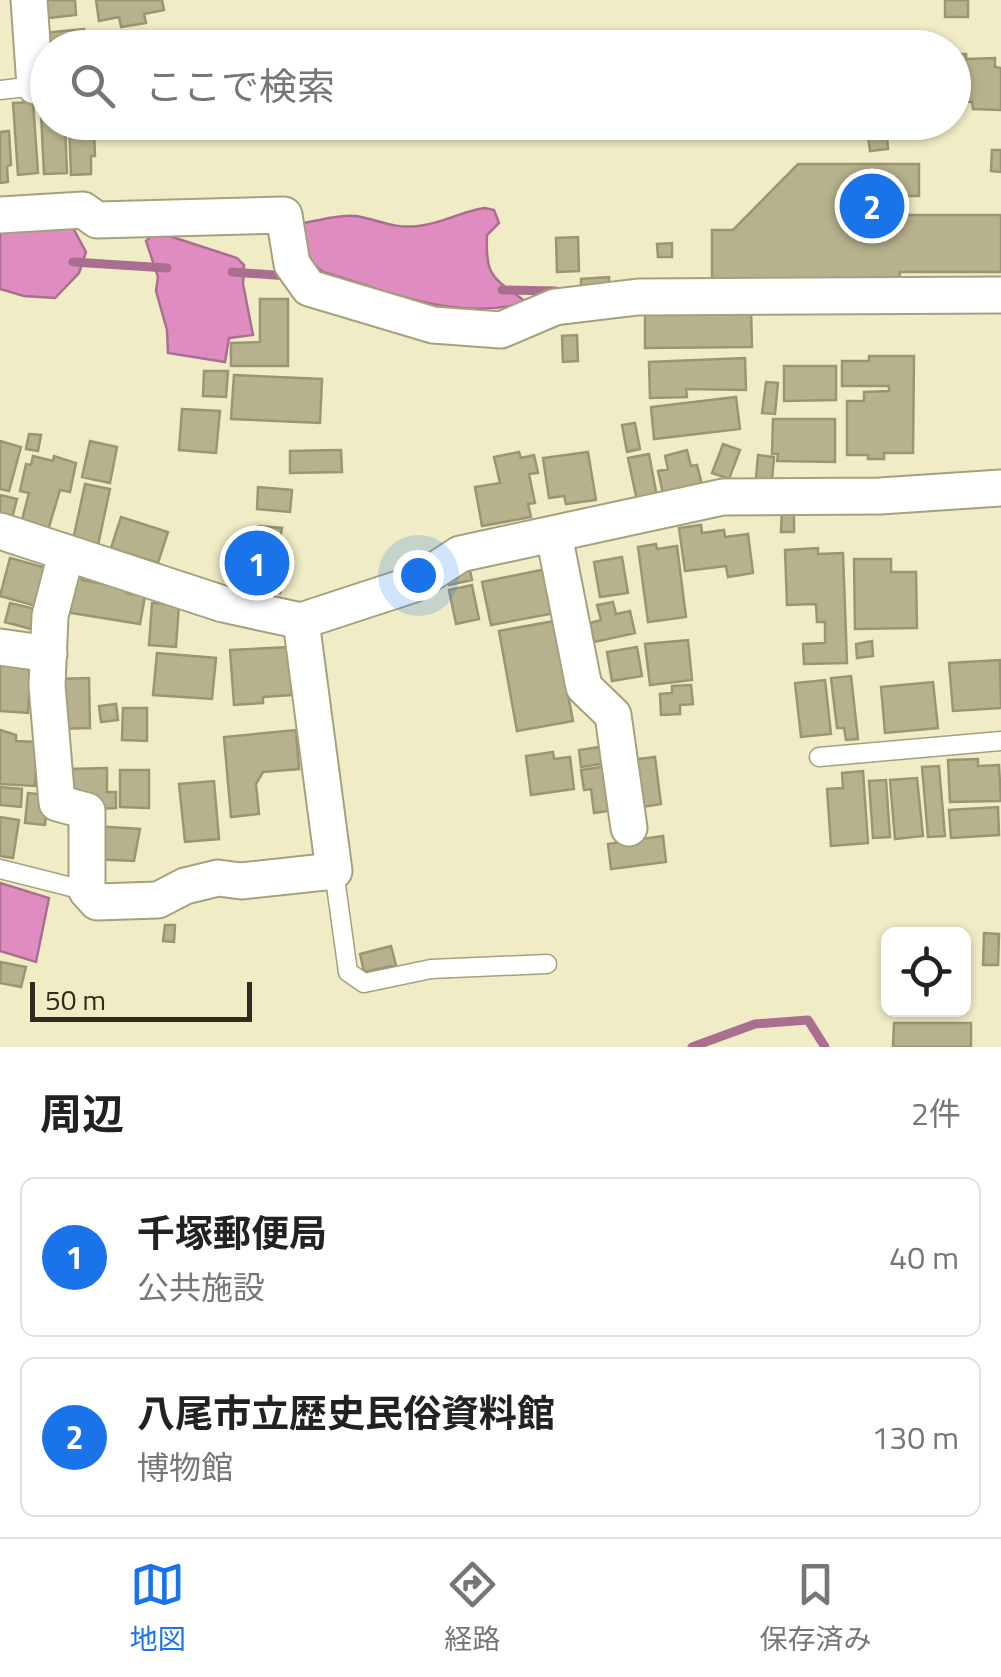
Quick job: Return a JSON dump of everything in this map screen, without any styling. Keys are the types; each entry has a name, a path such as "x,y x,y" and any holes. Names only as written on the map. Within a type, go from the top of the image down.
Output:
{"street":[{"path":"27,87 29,0"},
{"path":"0,214 83,210 96,220 284,215 292,264 309,288 433,326 502,330 556,308 638,297 1001,295"},
{"path":"3,545 66,554 223,604 301,621 414,584 460,554 723,497 880,496 1001,488"},
{"path":"554,535 584,687 613,715 629,828"},
{"path":"66,554 50,616 48,686 57,802 87,812 87,892 97,902 158,900 185,886 218,878 241,881 334,871 301,621"},
{"path":"0,647 49,654"}],"lane":[{"path":"819,757 1001,741"},
{"path":"0,869 87,892"},
{"path":"334,871 348,972 364,983 431,969 548,964"}],"shaded area":[{"path":"485,208 494,210 499,223 487,235 490,269 526,302 500,308 449,307 323,272 310,261 302,223 350,216 409,227"},
{"path":"72,226 86,252 79,273 55,298 24,296 0,289 0,230"},
{"path":"157,232 237,258 244,265 243,284 253,335 229,338 225,362 168,353 167,330 156,291 158,277 146,241"},
{"path":"0,883 49,898 36,962 0,951"}],"building":[{"path":"37,0 75,0 76,15 39,19"},
{"path":"96,0 162,0 164,10 144,14 146,23 121,27 119,17 99,21"},
{"path":"945,0 968,0 968,17 945,17"},
{"path":"995,58 995,67 1001,68 1001,110 973,109 971,59"},
{"path":"30,102 30,140 36,140 38,173 18,175 13,103"},
{"path":"9,131 11,165 7,166 8,182 0,183 0,132"},
{"path":"42,140 66,140 67,173 44,174"},
{"path":"70,140 94,140 91,174 71,175"},
{"path":"869,140 887,140 888,149 870,151"},
{"path":"992,150 1001,150 1001,172 991,171"},
{"path":"798,164 919,164 919,196 895,196 896,215 1001,215 1001,272 900,272 899,281 712,282 712,230 733,230"},
{"path":"578,237 579,271 557,272 556,238"},
{"path":"672,243 672,257 658,257 657,244"},
{"path":"609,277 609,285 581,287 581,279"},
{"path":"260,299 288,299 288,366 231,366 231,343 260,342"},
{"path":"751,309 752,347 645,348 645,310"},
{"path":"577,335 578,361 563,362 562,336"},
{"path":"869,356 914,356 913,453 884,453 884,459 847,455 847,401 864,401 864,392 889,391 889,386 842,386 842,361 869,361"},
{"path":"745,358 746,390 686,389 687,397 650,398 649,362"},
{"path":"784,366 836,366 836,400 784,401"},
{"path":"204,371 228,371 226,397 203,396"},
{"path":"234,375 322,379 320,423 231,419"},
{"path":"766,382 778,383 775,414 762,413"},
{"path":"736,397 740,429 654,439 651,407"},
{"path":"182,409 220,411 216,453 179,450"},
{"path":"773,419 835,419 835,462 777,461 778,454 772,454"},
{"path":"635,423 640,449 627,452 622,425"},
{"path":"29,434 41,435 38,451 26,449"},
{"path":"0,441 21,447 9,491 0,489"},
{"path":"90,441 117,447 110,483 82,477"},
{"path":"723,444 740,450 729,479 712,473"},
{"path":"341,450 342,472 290,473 290,451"},
{"path":"687,450 691,466 697,465 703,489 664,498 658,471 668,469 665,456"},
{"path":"519,452 521,458 534,455 538,473 529,474 535,503 528,504 531,517 482,526 475,487 500,483 494,457"},
{"path":"588,452 596,500 566,504 564,496 549,498 543,458"},
{"path":"649,454 657,497 637,501 628,458"},
{"path":"758,455 774,457 772,480 756,479"},
{"path":"33,456 53,461 54,456 76,463 70,492 60,490 46,537 19,531 29,493 20,491 26,464 31,465"},
{"path":"85,484 110,489 98,545 73,540"},
{"path":"258,487 292,490 290,512 257,509"},
{"path":"0,495 17,499 12,518 0,515"},
{"path":"782,507 794,507 794,532 781,532"},
{"path":"121,517 168,532 158,563 111,548"},
{"path":"701,525 702,533 724,530 725,537 748,534 753,573 728,577 726,566 685,571 679,528"},
{"path":"258,526 282,528 280,539 257,536"},
{"path":"239,539 286,546 280,593 232,587"},
{"path":"656,544 657,549 677,546 686,617 648,622 638,547"},
{"path":"818,548 818,554 843,553 847,663 804,664 803,644 825,643 825,622 817,622 816,604 787,605 785,550"},
{"path":"622,557 628,593 600,597 594,562"},
{"path":"10,558 54,570 43,608 0,596"},
{"path":"854,559 891,559 891,572 916,572 917,628 855,629"},
{"path":"67,563 84,566 82,580 104,584 106,572 128,584 126,593 145,596 140,624 59,611"},
{"path":"469,565 472,580 449,585 446,571"},
{"path":"546,569 555,613 491,625 482,582"},
{"path":"472,585 479,619 456,624 449,590"},
{"path":"613,602 616,614 630,611 635,633 594,642 590,623 601,620 597,605"},
{"path":"10,603 43,611 38,631 5,622"},
{"path":"152,603 179,605 176,647 149,645"},
{"path":"554,621 573,721 517,731 499,631"},
{"path":"688,640 692,680 650,685 645,644"},
{"path":"872,641 873,656 857,658 856,644"},
{"path":"289,647 292,695 234,705 230,650"},
{"path":"637,647 642,676 612,681 607,652"},
{"path":"157,653 216,658 212,699 153,695"},
{"path":"0,659 31,660 28,713 0,711"},
{"path":"1000,660 1001,708 953,711 949,663"},
{"path":"851,676 858,739 846,740 844,728 837,728 831,678"},
{"path":"89,678 90,728 55,729 54,679"},
{"path":"825,680 831,734 801,737 795,683"},
{"path":"933,682 938,728 885,733 881,687"},
{"path":"691,685 693,704 680,705 680,714 661,715 660,694 672,693 672,686"},
{"path":"116,704 118,720 101,722 99,706"},
{"path":"123,708 147,708 147,741 122,740"},
{"path":"0,730 16,735 16,741 38,742 35,786 0,784"},
{"path":"296,730 299,769 263,772 256,784 259,814 231,817 224,737"},
{"path":"606,746 608,763 581,767 579,750"},
{"path":"553,752 554,759 570,757 574,789 531,795 526,756"},
{"path":"655,757 661,804 636,808 630,760"},
{"path":"978,759 978,766 999,765 1001,801 950,802 948,760"},
{"path":"608,766 614,810 594,813 591,789 584,790 581,770"},
{"path":"939,766 945,836 928,837 922,767"},
{"path":"107,768 107,792 116,792 116,808 93,809 67,797 70,769"},
{"path":"120,770 149,770 149,808 120,807"},
{"path":"863,771 868,843 831,846 827,789 843,788 842,773"},
{"path":"917,778 923,836 895,839 890,780"},
{"path":"886,780 890,837 873,838 869,781"},
{"path":"214,781 219,839 185,842 179,784"},
{"path":"0,787 22,789 21,807 0,805"},
{"path":"28,793 48,795 45,825 25,823"},
{"path":"998,807 999,835 951,838 949,810"},
{"path":"0,817 19,820 13,858 0,856"},
{"path":"94,826 140,829 134,861 91,859"},
{"path":"663,836 666,862 611,869 608,844"},
{"path":"165,925 175,925 174,942 163,941"},
{"path":"984,933 999,934 998,965 983,965"},
{"path":"391,946 396,965 364,972 360,954"},
{"path":"1,962 26,967 21,987 0,983"},
{"path":"894,1023 971,1023 971,1047 893,1047"}],"waterway":[{"path":"73,262 167,268"},
{"path":"232,272 287,276"},
{"path":"502,290 556,291"},
{"path":"692,1047 755,1024 808,1020 825,1047"}],"place":[{"name":"八尾市立歴史民俗資料館","path":"872,206"},
{"name":"千塚郵便局","path":"257,563"}]}
